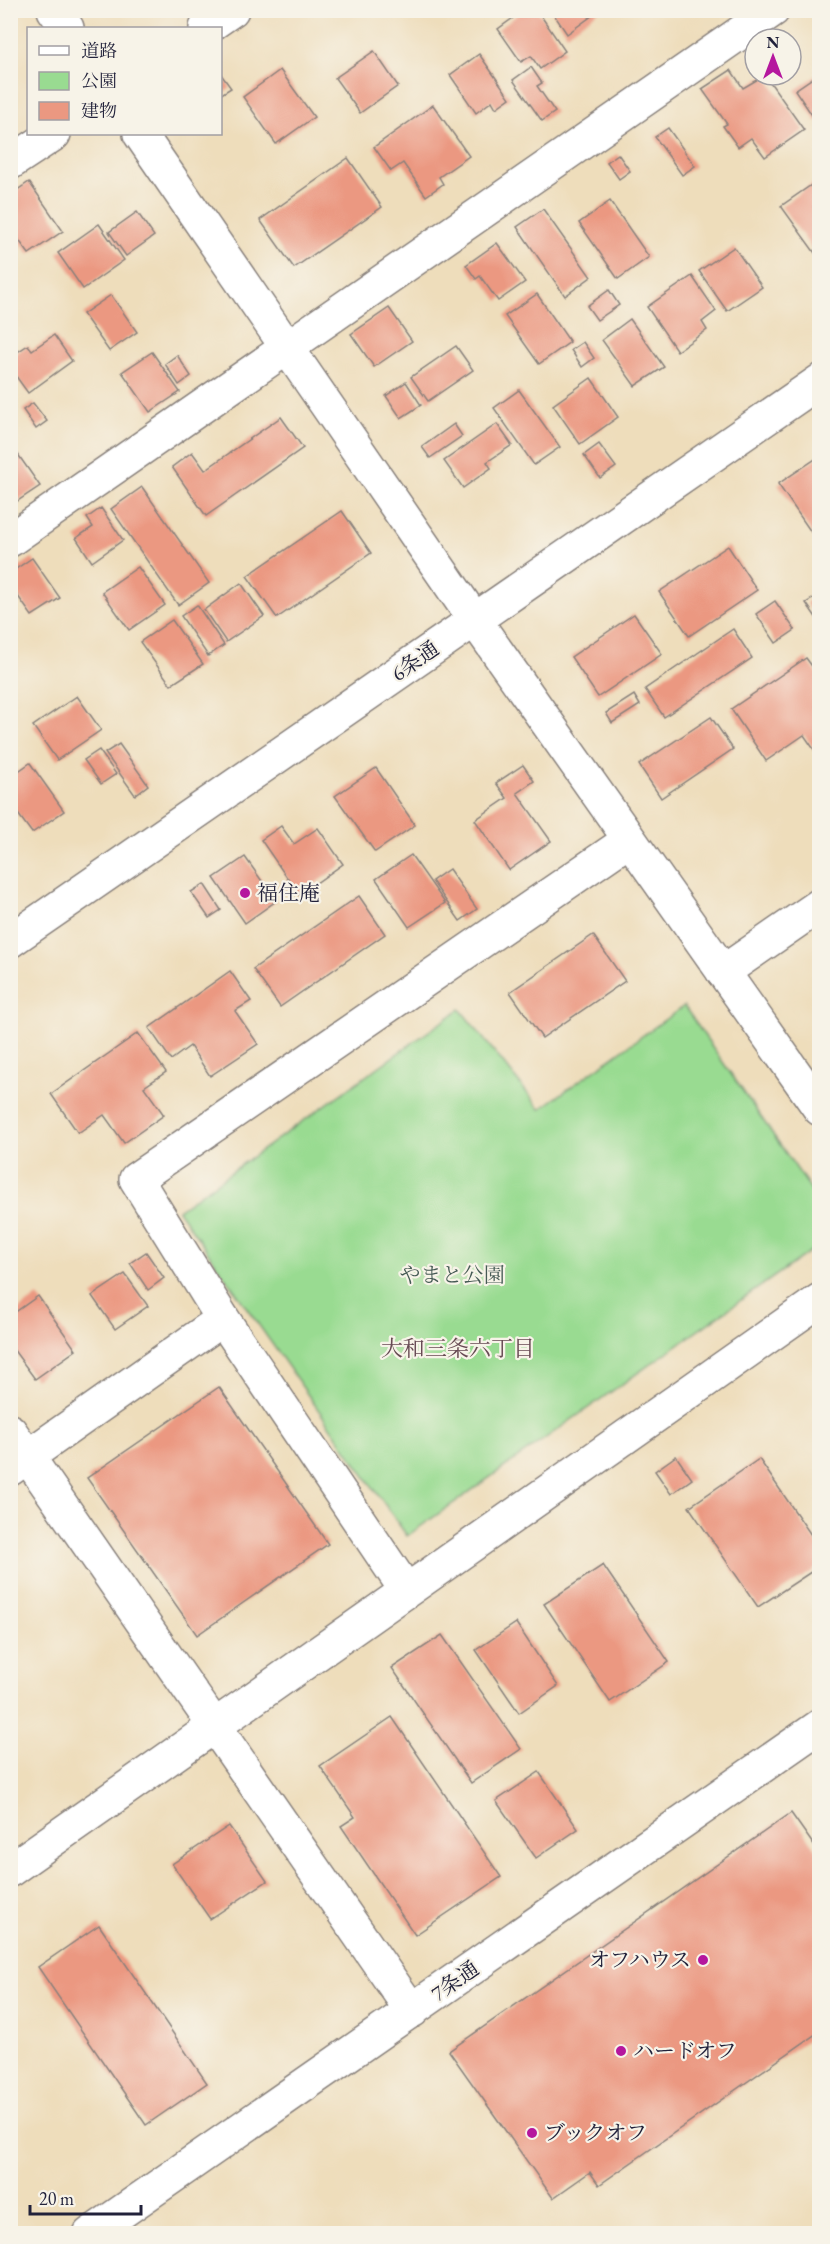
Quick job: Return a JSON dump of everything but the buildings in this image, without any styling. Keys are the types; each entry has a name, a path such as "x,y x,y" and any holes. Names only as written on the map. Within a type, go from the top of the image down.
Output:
{"street":[{"path":"54,10 66,27"},
{"path":"207,27 232,10"},
{"path":"10,540 772,10"},
{"path":"10,163 52,135"},
{"path":"141,135 474,619 819,1109"},
{"name":"6条通","path":"10,941 819,381"},
{"path":"405,1590 223,1319 136,1179 629,840"},
{"path":"723,972 819,905"},
{"path":"10,1870 819,1300"},
{"path":"223,1319 16,1452 215,1725 412,2011"},
{"name":"7条通","path":"90,2234 819,1726"}],"green space":[{"name":"やまと公園","path":"684,1006 819,1201 819,1245 407,1536 178,1210 460,1009 540,1109"}],"place":[{"name":"福住庵","path":"245,893"},
{"name":"オフハウス","path":"703,1960"},
{"name":"ハードオフ","path":"621,2051"},
{"name":"ブックオフ","path":"532,2133"}],"district":[{"name":"大和三条六丁目","path":"458,1348"}]}
